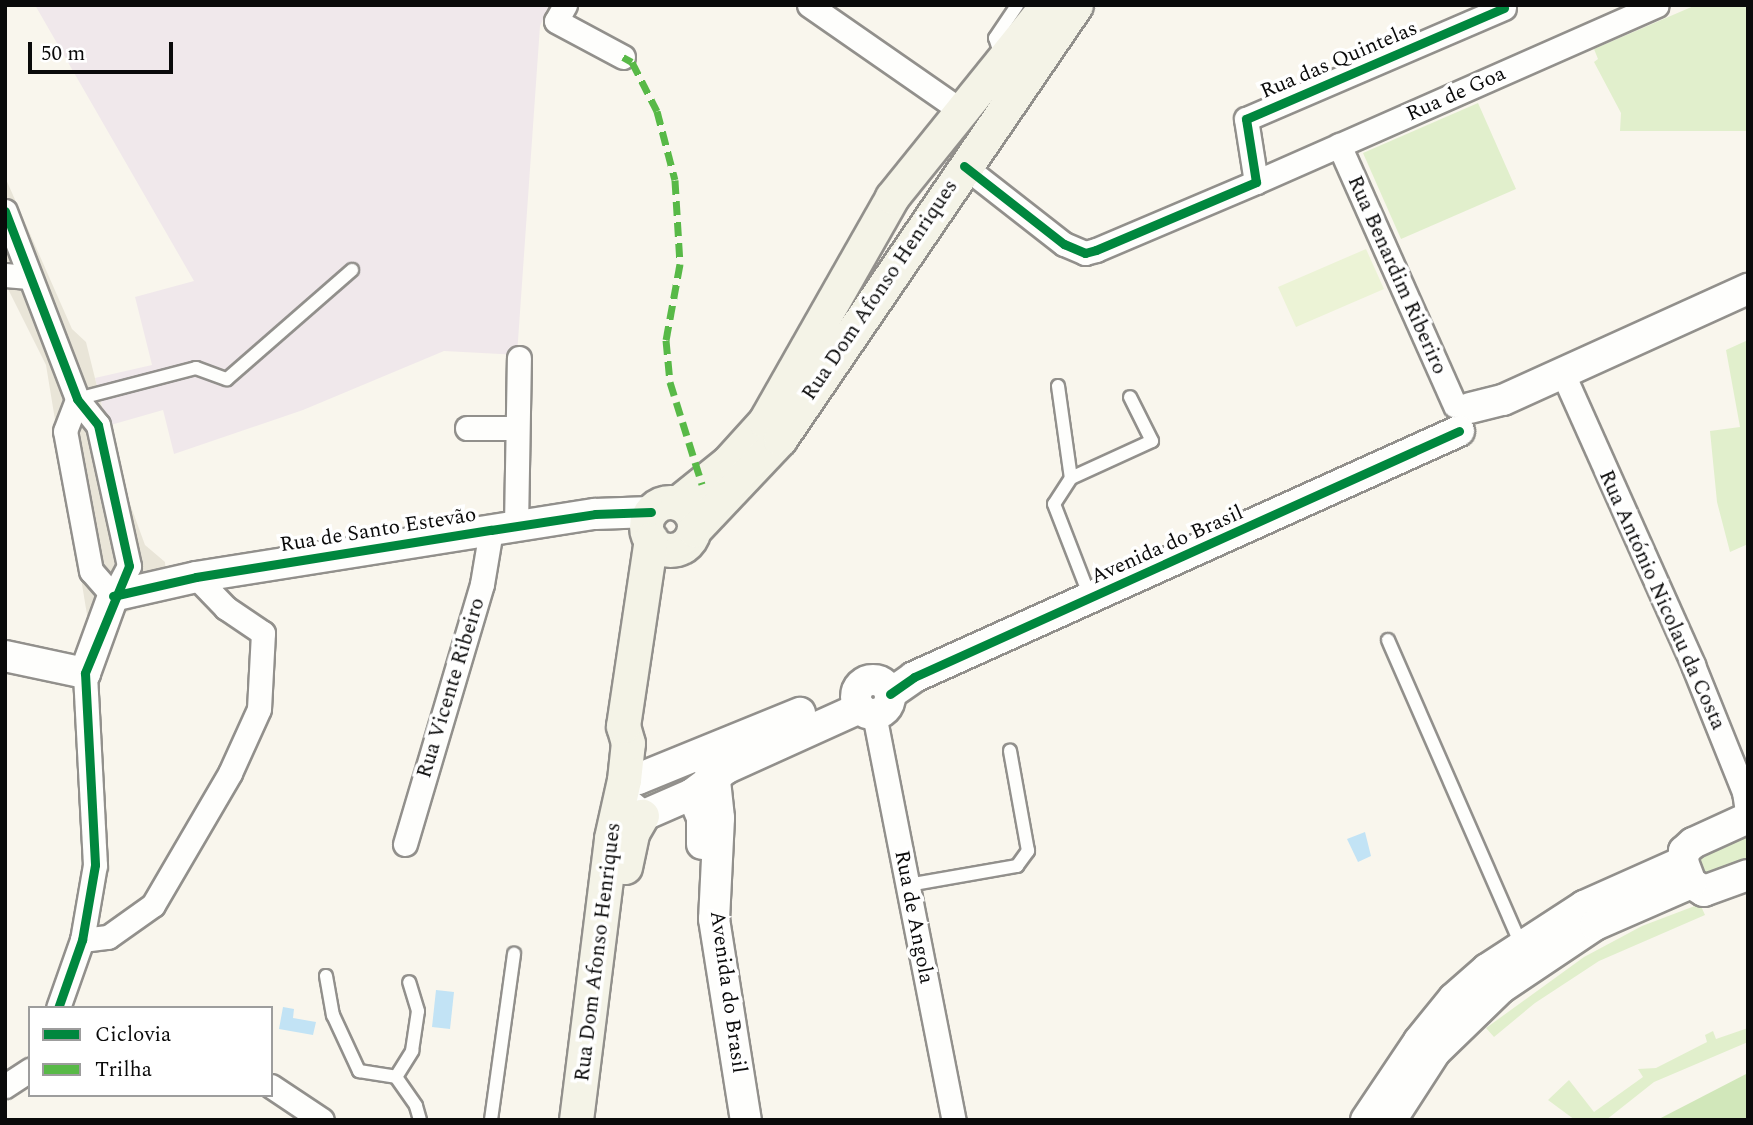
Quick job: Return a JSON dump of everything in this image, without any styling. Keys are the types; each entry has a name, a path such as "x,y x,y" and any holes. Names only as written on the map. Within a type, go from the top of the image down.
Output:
{"main road":[{"name":"Rua Dom Afonso Henriques","path":"668,527 780,439 960,170 983,105 1004,63 1047,5"},
{"name":"Rua Dom Afonso Henriques","path":"594,1120 626,851 628,743 638,730 668,527 765,421 892,197 929,153 983,105 1076,5"},
{"path":"929,153 937,170 960,170"},
{"name":"Rua Dom Afonso Henriques","path":"576,1120 611,838 629,798"}],"street":[{"path":"565,5 556,21 623,57"},
{"path":"809,5 983,105"},
{"name":"Rua de Goa","path":"1256,181 1657,5"},
{"name":"Rua das Quintelas","path":"1256,181 1246,119 1504,8"},
{"name":"Rua Benardim Riberiro","path":"1339,145 1461,418"},
{"path":"960,170 1064,244 1085,253 1256,181"},
{"path":"5,211 77,398 98,425 129,566 113,596 85,673 95,864 82,940 59,1006"},
{"path":"5,275 29,277"},
{"name":"Avenida do Brasil","path":"872,698 907,662 1503,400 1748,289"},
{"name":"Avenida do Brasil","path":"629,798 702,776 1461,418 1508,413 1748,306"},
{"name":"Rua Vicente Ribeiro","path":"405,844 482,584 503,528 516,428 519,358"},
{"name":"Rua António Nicolau da Costa","path":"1568,385 1693,665 1744,792 1748,818"},
{"path":"77,398 65,432 67,444 91,571 113,596"},
{"path":"467,428 516,428"},
{"name":"Rua de Santo Estevão","path":"113,596 196,577 503,528 668,527"},
{"path":"82,940 108,937 153,905 230,774 259,709 263,633 226,608 196,577"},
{"path":"5,656 85,673"},
{"name":"Rua de Angola","path":"872,698 954,1120"},
{"name":"Avenida do Brasil","path":"629,798 638,779 702,776"},
{"name":"Avenida do Brasil","path":"702,776 700,918 729,1120"},
{"name":"Avenida do Brasil","path":"702,776 719,818 715,919 746,1120"},
{"path":"1748,818 1693,843 1684,851 1687,873 1704,891 1716,890 1748,875"},
{"path":"1366,1120 1454,998 1521,945 1584,906 1687,873"},
{"path":"1391,1120 1435,1052 1501,988 1595,925 1687,873"},
{"path":"5,1086 28,1071"},
{"path":"273,1087 322,1120"}],"lane":[{"path":"1004,63 995,37 1017,5"},
{"path":"77,398 196,368 227,379 352,270"},
{"path":"1059,386 1070,478"},
{"path":"1086,584 1054,504 1070,478 1152,441 1130,397"},
{"path":"1388,640 1521,945"},
{"path":"908,886 1017,866 1023,859 1028,851 1010,751"},
{"path":"491,1120 514,954"},
{"path":"326,976 333,1015 359,1070 396,1077 416,1106 420,1120"},
{"path":"396,1077 412,1051 418,1011 409,982"}],"shaded area":[{"path":"35,5 550,5 540,26 517,355 444,351 303,410 174,454 163,410 107,426 95,378 152,365 135,297 194,281"},
{"path":"5,177 72,329 86,342 118,471 145,545 165,562 167,596 89,627 46,365 5,283"}],"green space":[{"path":"1696,5 1748,5 1748,131 1620,131 1621,113 1594,62 1598,59 1594,49"},
{"path":"1478,103 1516,189 1401,239 1363,153"},
{"path":"1366,249 1384,289 1296,327 1278,287"},
{"path":"1748,340 1748,544 1730,552 1717,502 1710,431 1740,427 1726,350"},
{"path":"695,771 698,776 638,802 637,788"},
{"path":"1748,829 1748,863 1706,879 1693,856"},
{"path":"1700,904 1705,915 1599,961 1535,1003 1494,1037 1486,1028 1584,957 1642,926"},
{"path":"1748,1028 1748,1042 1654,1082 1606,1120 1575,1120 1548,1100 1569,1080 1594,1112 1643,1077 1638,1069 1656,1068 1707,1042 1705,1035 1713,1031 1716,1039"},
{"path":"1748,1073 1748,1120 1657,1120"}],"water":[{"path":"1365,832 1371,856 1358,862 1347,839"},
{"path":"436,990 454,992 450,1029 432,1027"},
{"path":"283,1007 294,1009 293,1018 316,1022 313,1035 279,1029"}],"marked path":[{"path":"623,57 632,62 657,111 675,180 680,264 666,340 670,382 702,484"}],"cycle path":[{"path":"964,166 1064,244 1085,253 1096,250 1256,182 1246,119 1504,8"},
{"path":"5,211 77,399 98,425 129,566 85,673 95,865 82,940 59,1006"},
{"path":"890,694 914,677 1459,431"},
{"path":"113,596 196,577 491,530 595,514 651,512"}]}
